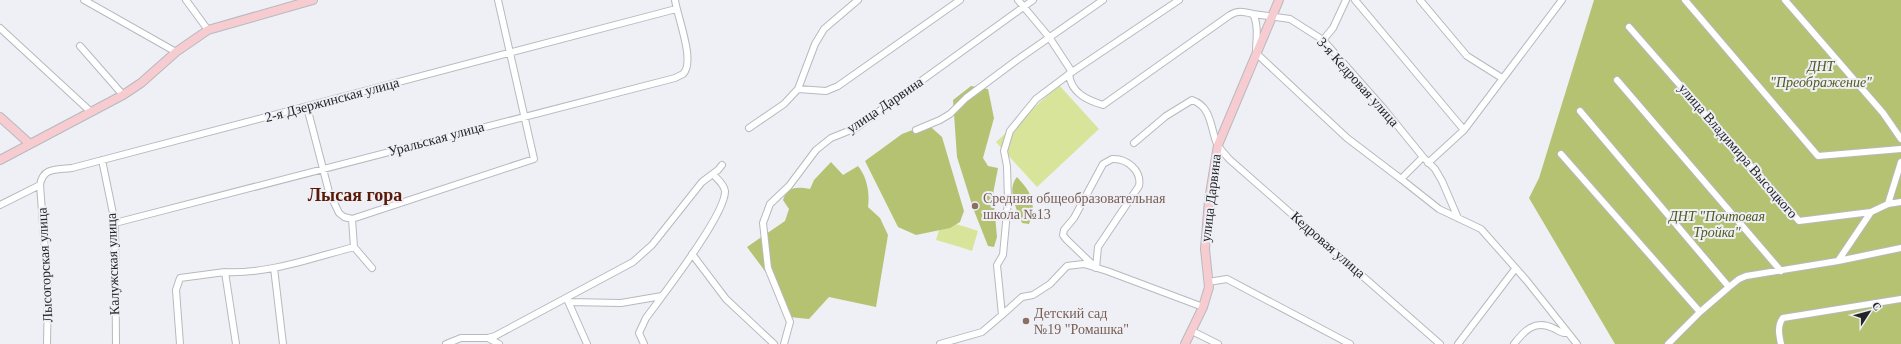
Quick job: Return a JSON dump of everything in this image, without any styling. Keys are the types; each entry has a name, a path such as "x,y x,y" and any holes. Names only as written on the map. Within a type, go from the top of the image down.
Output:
{"street":[{"path":"84,0 176,52"},
{"path":"186,0 208,30"},
{"path":"0,160 123,95 141,83 176,52 208,30 313,0"},
{"path":"307,107 329,192 336,209 344,217 352,219 534,159 498,0"},
{"name":"Уральская улица","path":"115,223 675,78 683,74 686,69 688,48 676,9 675,0"},
{"path":"749,128 784,104 798,89 813,49 824,29 858,0"},
{"path":"798,89 826,91 838,86 960,0"},
{"path":"1018,0 1049,37 1071,73 1070,81 1081,96 1103,105 1230,14 1242,11 1253,14"},
{"name":"улица Дарвина","path":"784,344 790,322 768,268 763,232 763,223 770,204 789,186 816,150 831,138 856,128 1033,0"},
{"path":"916,130 950,114 966,98 1049,37 1103,0"},
{"path":"1002,315 997,265 1003,255 1008,201 1007,166 1004,151 1010,131 1036,99 1071,73 1179,0"},
{"path":"1272,16 1278,0"},
{"path":"1323,40 1333,28 1346,0"},
{"path":"1355,0 1464,130"},
{"path":"1420,0 1467,56 1502,78"},
{"path":"1401,180 1464,130 1562,0"},
{"path":"1686,0 1818,156 1901,149"},
{"path":"1785,0 1883,113 1901,139"},
{"name":"2-я Дзержинская улица","path":"0,205 40,185 42,177 46,172 72,168 511,54 676,9"},
{"name":"улица Дарвина","path":"1253,14 1256,19 1256,53"},
{"name":"3-я Кедровая улица","path":"1253,14 1272,16 1297,22 1323,40 1435,169 1442,181 1458,218"},
{"name":"улица Дарвина","path":"1185,344 1203,307 1209,288 1205,249 1209,200 1218,145 1272,16"},
{"name":"улица Владимира Высоцкого","path":"1629,27 1799,221 1871,212 1888,204 1901,202"},
{"path":"0,28 90,112"},
{"path":"80,46 123,95"},
{"path":"1256,53 1346,138 1439,209 1481,229 1527,281 1577,344"},
{"path":"1617,80 1782,271"},
{"path":"1134,143 1166,116 1192,100 1201,104 1205,108 1209,115 1218,145"},
{"path":"1580,111 1728,287"},
{"path":"0,117 30,144"},
{"name":"Кедровая улица","path":"1218,145 1229,159 1440,344"},
{"path":"1561,154 1700,312"},
{"path":"1112,159 1117,159 1130,165 1136,170 1139,175 1140,182 1139,186 1098,247 1096,268 1066,239 1064,230 1074,218 1104,164 1112,159"},
{"name":"Калужская улица","path":"102,160 115,223 116,344"},
{"path":"1888,204 1901,162"},
{"path":"446,344 461,338 488,338 568,300 633,262 652,245 702,182 722,165"},
{"path":"644,344 639,333 646,318 714,221 723,202 725,190 720,180 713,174"},
{"name":"Лысогорская улица","path":"40,185 48,283 48,344"},
{"path":"1838,261 1871,212"},
{"path":"352,219 354,246 372,268"},
{"path":"180,344 176,290 180,278 225,272 245,273 274,268 354,246"},
{"path":"1668,344 1728,287 1746,276 1838,261 1901,248"},
{"path":"692,254 726,299 774,344"},
{"path":"940,344 982,332 1022,297 1026,295 1029,297 1050,284 1066,266 1084,264 1203,307"},
{"path":"274,268 283,344"},
{"path":"1458,344 1516,268"},
{"path":"225,272 236,344"},
{"path":"1208,282 1227,279 1350,344"},
{"path":"568,300 620,303 662,296"},
{"path":"1781,344 1780,322 1783,318 1901,299"},
{"path":"568,300 587,344"},
{"path":"1514,344 1525,331 1532,326 1547,325 1563,333 1567,333"},
{"path":"1192,331 1218,344"},
{"path":"488,338 499,344"}],"green space":[{"name":"ДНТ \"Почтовая Тройка\"","path":"1594,0 1901,0 1901,344 1615,344 1529,198 1539,178"},
{"path":"1059,85 1099,129 1037,187 996,142"},
{"path":"971,86 988,89 994,118 983,158 988,166 998,168 993,194 997,237 994,247 988,246 973,208 957,157 953,100"},
{"path":"923,126 932,128 942,137 964,211 960,222 950,228 916,235 898,227 865,161 902,134"},
{"path":"831,162 843,175 858,166 864,175 867,185 869,196 868,207 880,218 888,235 876,307 829,297 809,319 789,317 776,286 747,247 785,221 789,209 783,200 785,195 794,188 810,189 814,180"},
{"path":"1017,177 1026,188 1032,199 1033,210 1029,224 1022,223 1015,206 1012,187"},
{"path":"942,220 966,227 960,247 936,240"},
{"path":"966,227 978,231 972,251 960,247"}],"place":[{"name":"Средняя общеобразовательная школа №13","path":"975,206"},
{"name":"Детский сад №19 \"Ромашка\"","path":"1026,321"}],"district":[{"name":"Лысая гора","path":"355,195"}],"park label":[{"name":"ДНТ \"Преображение\"","path":"1821,74"}]}
